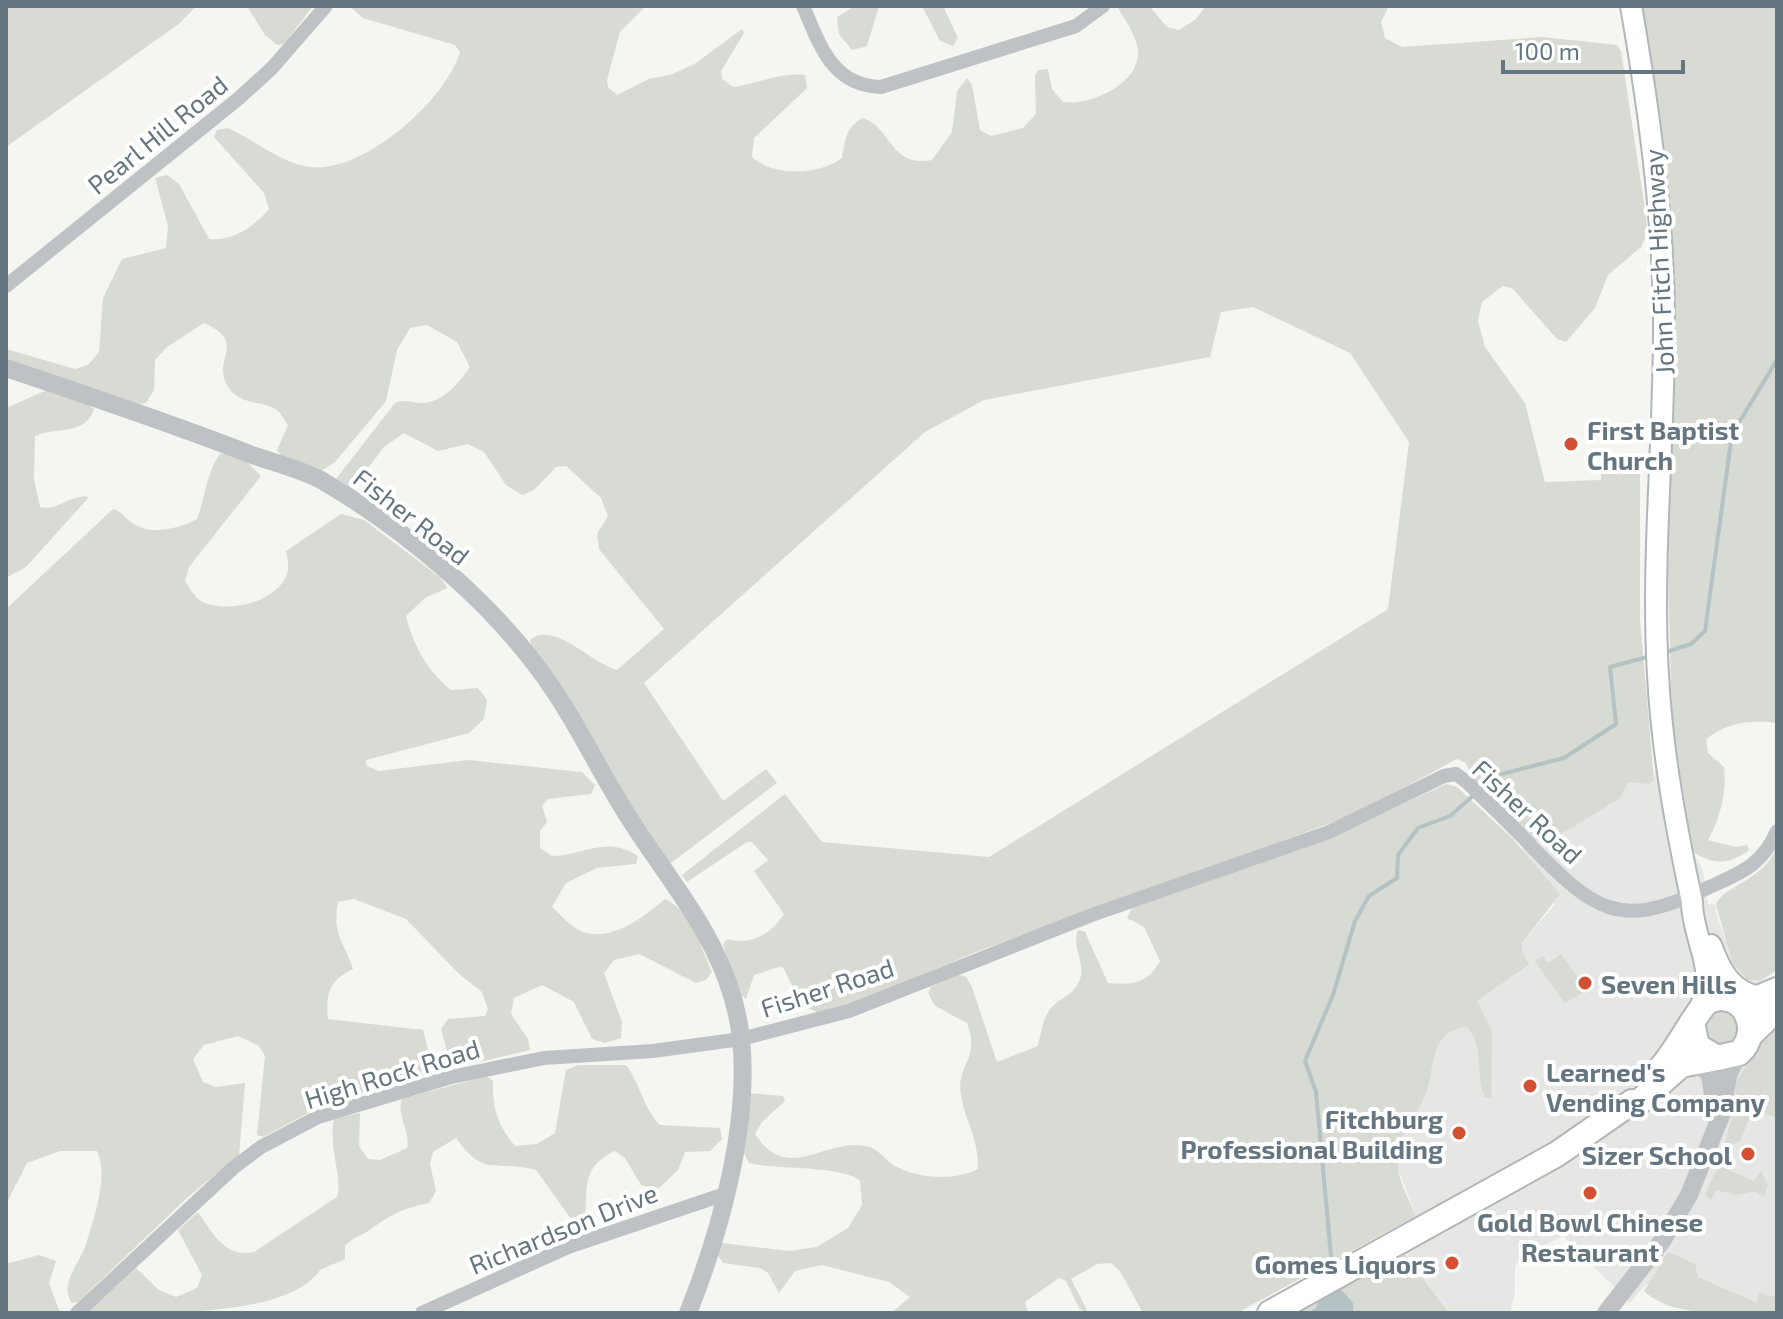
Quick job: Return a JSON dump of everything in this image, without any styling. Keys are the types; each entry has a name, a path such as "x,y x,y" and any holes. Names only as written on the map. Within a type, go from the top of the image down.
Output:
{"main road":[{"name":"John Fitch Highway","path":"1631,6 1648,101 1658,195 1664,315 1658,673 1665,754 1692,899 1692,921 1728,1031"},
{"name":"John Fitch Highway","path":"1692,899 1722,972 1740,991 1728,1031"},
{"path":"1632,1102 1632,1094 1678,1048 1728,1031"},
{"path":"1270,1313 1557,1154 1632,1102 1639,1102 1681,1065 1728,1031"}],"street":[{"name":"Pearl Hill Road","path":"6,286 238,99 272,68 326,6"},
{"path":"803,6 834,69 855,83 881,87 1076,26 1103,6"},
{"name":"Fisher Road","path":"6,368 201,433 317,478 392,527 490,612 552,686 625,813 712,940 729,980 741,1039 849,1011 1089,916 1329,832 1444,776 1456,774 1567,882 1603,906 1644,911 1692,899"},
{"path":"1692,899 1753,867 1770,847 1777,831"},
{"path":"1714,1132 1728,1031"},
{"path":"1606,1313 1668,1232 1696,1179 1724,1105 1728,1031"},
{"path":"688,1313 702,1278 725,1194 742,1101 741,1039"},
{"name":"High Rock Road","path":"77,1313 233,1168 261,1147 318,1117 442,1079 534,1059 666,1049 741,1039"},
{"name":"Richardson Drive","path":"422,1313 579,1242 725,1194"}],"shaded area":[{"path":"6,6 196,6 180,23 6,147"},
{"path":"247,6 313,6 284,44 277,45 265,35"},
{"path":"349,6 646,6 620,32 607,80 608,87 617,95 649,79 673,74 696,63 742,29 744,33 721,71 722,79 733,87 787,75 805,75 807,88 754,138 752,157 784,171 822,168 842,158 850,130 863,118 881,130 908,158 932,160 952,132 957,91 967,78 972,85 980,130 991,136 1023,128 1036,114 1035,76 1038,70 1048,69 1052,89 1063,102 1099,96 1122,83 1136,63 1137,45 1117,6 1149,6 1167,27 1179,30 1195,20 1206,6 1389,6 1381,22 1385,38 1402,47 1542,37 1617,45 1621,51 1646,216 1647,234 1641,247 1608,275 1595,308 1566,342 1557,339 1512,288 1503,286 1482,302 1478,321 1485,347 1525,403 1545,482 1601,480 1601,458 1635,456 1640,463 1640,619 1654,780 1649,784 1629,782 1619,799 1553,839 1533,840 1486,795 1466,763 1457,759 1353,815 976,952 831,1013 811,1010 805,1005 782,966 754,975 746,999 737,992 723,944 728,939 745,941 760,937 784,914 754,871 768,860 752,842 747,842 687,882 682,875 785,794 822,842 989,857 1388,609 1409,442 1350,353 1253,307 1221,312 1210,357 984,400 925,432 644,683 723,801 766,769 777,783 671,863 666,863 533,652 530,640 540,635 550,635 617,670 664,629 599,549 597,534 608,516 601,498 566,466 556,467 534,490 522,495 506,485 484,452 468,444 438,451 404,433 384,447 353,488 336,479 395,403 436,400 461,380 470,367 457,342 427,325 410,328 397,350 386,401 335,462 318,473 281,456 277,450 288,425 278,411 232,392 227,385 223,366 227,344 217,330 204,323 167,347 155,360 154,390 146,403 138,404 6,362 6,349 75,369 88,365 99,352 103,298 122,259 166,248 168,226 155,178 167,175 179,184 209,239 227,238 242,232 269,209 264,193 214,137 217,130 227,128 300,165 332,166 378,146 421,111 452,71 460,52 455,45 363,18"},
{"path":"855,6 879,6 867,46 852,50 839,34 837,17"},
{"path":"922,6 943,6 958,38 953,46 940,41"},
{"path":"1637,6 1777,6 1777,723 1740,724 1706,739 1708,753 1724,767 1725,776 1722,805 1708,840 1735,847 1747,845 1749,850 1721,862 1693,852 1672,721 1668,574 1671,326"},
{"path":"47,390 83,401 94,409 90,418 78,427 35,436 34,479 40,507 53,507 82,496 89,497 26,567 6,578 6,408"},
{"path":"220,454 239,454 261,476 189,567 185,581 196,597 224,607 264,598 284,581 288,568 286,551 341,514 364,520 441,578 447,588 425,598 406,616 413,638 428,666 451,690 478,688 487,700 484,719 469,733 366,760 367,766 379,771 468,760 582,772 595,785 591,794 548,799 542,806 547,822 540,831 540,848 552,856 615,847 638,856 636,864 597,868 566,883 552,907 577,929 600,934 624,928 665,899 688,921 712,972 706,980 696,983 639,954 614,960 604,973 622,1022 621,1038 605,1043 592,1039 574,1002 542,985 514,998 511,1014 528,1039 530,1050 462,1066 451,1065 441,1029 448,1019 485,1016 488,1009 482,992 459,974 406,919 354,899 338,902 338,930 353,969 331,988 327,1002 328,1019 423,1030 431,1062 425,1076 331,1101 263,1137 257,1135 265,1056 259,1046 238,1036 204,1045 193,1059 203,1082 216,1087 245,1083 239,1155 189,1196 78,1302 72,1303 68,1296 69,1281 86,1244 101,1185 97,1151 60,1151 27,1163 6,1204 6,609 113,509 149,530 174,528 197,519 209,477"},
{"path":"1681,767 1693,852 1703,871 1708,904 1716,905 1716,914 1738,972 1747,980 1762,980 1777,1006 1777,1313 1646,1284 1630,1303 1563,1236 1524,1255 1515,1266 1515,1293 1510,1313 1449,1313 1390,1230 1416,1216 1394,1158 1393,1145 1425,1099 1432,1060 1441,1040 1455,1029 1467,1027 1476,1037 1481,1088 1480,1009 1477,1001 1528,966 1522,943 1555,904 1520,851 1531,840 1553,839 1618,799 1630,782 1654,780 1655,770"},
{"path":"1446,784 1457,787 1512,838 1560,894 1522,943 1522,951 1529,965 1477,1001 1492,1032 1491,1098 1485,1097 1476,1043 1467,1027 1444,1037 1438,1045 1427,1090 1403,1136 1399,1152 1398,1169 1416,1216 1237,1313 1143,1313 1120,1271 1111,1263 1097,1264 1071,1279 1087,1310 1085,1312 1079,1308 1066,1281 1059,1278 1025,1302 1028,1313 891,1313 910,1297 889,1282 822,1265 795,1271 779,1293 768,1273 760,1268 723,1263 716,1252 721,1243 789,1251 817,1247 848,1228 862,1205 860,1181 852,1176 825,1170 749,1163 741,1147 748,1093 783,1096 785,1101 762,1122 755,1134 767,1149 780,1156 793,1158 850,1145 866,1146 895,1166 915,1174 948,1177 969,1173 978,1169 976,1147 960,1084 970,1054 971,1036 967,1023 935,1006 928,993 931,987 957,974 966,977 997,1062 1038,1046 1047,1014 1072,992 1080,979 1076,942 1078,930 1085,932 1108,983 1125,984 1145,979 1160,961 1144,927 1127,918 1132,908 1330,838"},
{"path":"1777,846 1777,970 1762,980 1747,980 1733,964 1716,905 1726,893 1763,867"},
{"path":"1561,954 1587,990 1565,1003 1535,961 1543,956 1548,963"},
{"path":"1722,1010 1735,1015 1740,1028 1735,1041 1722,1046 1709,1041 1704,1028 1709,1015"},
{"path":"1777,1022 1777,1118 1755,1109 1755,1105 1740,1141 1731,1146 1725,1142 1735,1106 1736,1081"},
{"path":"578,1065 626,1065 660,1125 720,1128 722,1139 710,1151 685,1152 678,1170 658,1189 641,1185 625,1158 615,1151 604,1157 588,1179 585,1219 574,1223 536,1170 483,1163 466,1151 456,1138 433,1152 430,1164 436,1191 429,1203 398,1212 351,1241 345,1246 345,1259 320,1270 303,1286 278,1297 214,1310 87,1313 136,1268 159,1290 176,1297 197,1288 202,1275 178,1230 198,1212 227,1248 244,1253 254,1252 337,1197 334,1119 360,1113 359,1146 368,1159 380,1160 407,1148 402,1099 486,1076 493,1081 497,1116 509,1139 515,1146 537,1144 555,1133 566,1070"},
{"path":"1722,1159 1731,1160 1729,1170 1754,1181 1761,1171 1768,1184 1764,1197 1755,1191 1736,1195 1716,1190 1711,1200 1705,1194"},
{"path":"1404,1252 1449,1313 1290,1313"},
{"path":"1668,1252 1695,1264 1698,1277 1757,1303 1759,1293 1777,1297 1777,1313 1706,1312 1656,1300 1644,1291"},
{"path":"39,1255 56,1261 49,1283 60,1313 6,1313 6,1264"},
{"path":"1339,1287 1353,1303 1353,1313 1308,1313 1316,1308 1320,1297"}],"waterway":[{"path":"1663,653 1691,644 1705,631 1732,434 1777,360"},
{"path":"1481,789 1494,776 1564,758 1616,724 1610,667 1651,656"},
{"path":"1332,1267 1316,1092 1305,1061 1333,995 1355,921 1369,896 1397,878 1398,855 1418,828 1450,816 1475,794"}],"place":[{"name":"First Baptist Church","path":"1571,444"},
{"name":"Seven Hills","path":"1585,983"},
{"name":"Learned's Vending Company","path":"1530,1086"},
{"name":"Fitchburg Professional Building","path":"1459,1133"},
{"name":"Sizer School","path":"1748,1154"},
{"name":"Gold Bowl Chinese Restaurant","path":"1590,1193"},
{"name":"Gomes Liquors","path":"1452,1263"}]}
